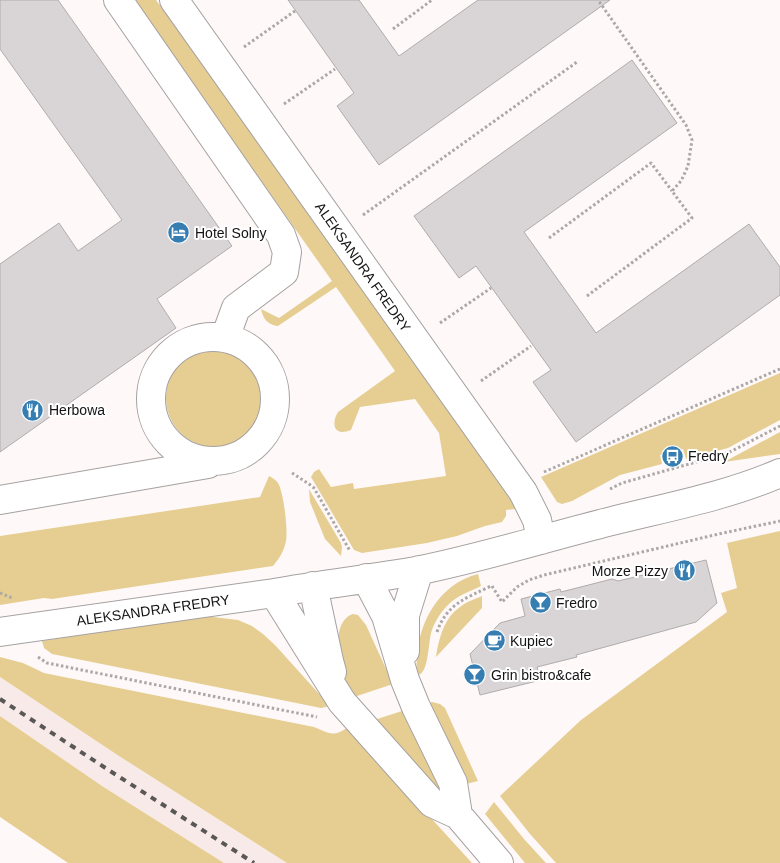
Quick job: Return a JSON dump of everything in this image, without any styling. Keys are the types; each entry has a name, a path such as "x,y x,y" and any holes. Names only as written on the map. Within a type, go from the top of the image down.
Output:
{"street":[{"path":"118,0 281,235 287,252 284,272 236,308 225,338"},
{"name":"ALEKSANDRA FREDRY","path":"174,0 522,492 537,520 541,540"},
{"path":"0,500 218,462 236,458 252,448 264,435 273,417 275,396 270,376 260,358 244,345 225,338 204,337 184,344 166,357 155,374 150,396 152,417 162,436 177,451 197,460 218,462"},
{"name":"ALEKSANDRA FREDRY","path":"0,632 274,593 313,586 360,568 419,570 493,554 737,489 780,473"},
{"path":"360,568 386,616 405,680 453,783 458,816"},
{"path":"405,680 405,615 419,570"},
{"path":"313,586 329,661 342,702"},
{"path":"274,593 342,702 432,803 458,816 499,863"}],"path":[{"path":"393,29 432,0"},
{"path":"598,0 686,125 692,140 688,166 681,181 672,191"},
{"path":"256,39 295,11"},
{"path":"338,233 577,62"},
{"path":"296,96 335,69"},
{"path":"549,238 651,162 692,218 587,296"},
{"path":"452,316 491,288"},
{"path":"492,373 531,346"},
{"path":"543,472 780,370"},
{"path":"605,491 622,483 728,452 780,426"},
{"path":"292,473 314,488 360,568"},
{"path":"489,582 502,602 517,586 544,575 780,521"},
{"path":"436,634 444,617 458,602 499,582"},
{"path":"35,651 37,656 47,663 320,718"}],"shaded area":[{"path":"133,0 156,0 497,480 514,500 516,509 506,510 506,516 502,522 427,543 362,553 354,550 311,477 314,472 319,469 331,487 353,483 354,489 446,476 439,433 415,399 360,407 351,430 342,432 336,429 335,418 338,412 395,371 336,287 278,326 269,323 265,319 261,309 279,318 332,281"},
{"path":"215,349 234,353 250,363 260,379 264,398 260,417 250,433 234,443 215,447 196,443 180,433 170,417 166,398 170,379 180,363 196,353"},
{"path":"780,373 780,420 728,448 686,459 683,449 660,455 662,464 620,475 572,501 562,504 557,502 541,477"},
{"path":"780,432 780,454 724,462"},
{"path":"269,476 278,483 280,488 284,503 286,529 284,548 273,566 0,605 0,536 260,497"},
{"path":"309,489 341,543 341,556 325,539 310,502"},
{"path":"780,531 780,863 556,863 500,796 581,720 727,612 721,593 737,588 727,543"},
{"path":"478,574 481,586 454,600 438,618 431,633 425,668 417,675 419,643 429,613 449,589 463,580"},
{"path":"482,596 482,608 436,657 441,636 450,617 462,605"},
{"path":"353,614 358,615 366,625 393,684 354,697 342,672 338,645 338,637 343,623 347,617"},
{"path":"205,616 238,620 252,626 275,645 330,706 321,708 52,654 44,648 42,641"},
{"path":"0,657 23,663 44,673 314,727 327,733 335,733 348,727 472,863 287,863 119,756 0,677"},
{"path":"0,677 119,756 287,863 224,863 102,786 0,716"},
{"path":"427,703 440,704 445,708 478,781 466,784"},
{"path":"405,710 443,792 442,794 374,720"},
{"path":"0,716 102,786 224,863 68,863 0,817"},
{"path":"494,802 546,863 525,863 485,814"}],"building":[{"path":"0,0 58,0 232,246 157,299 176,328 0,452 0,264 59,223 78,251 122,220 0,49"},
{"path":"288,0 359,0 399,56 478,0 610,0 379,165 337,106 354,93"},
{"path":"632,60 677,123 524,232 596,333 749,224 780,267 780,295 576,442 533,382 551,370 476,266 459,278 414,216"},
{"path":"706,560 717,603 696,622 537,667 541,680 480,695 470,654 500,623 525,616 521,599 560,589 561,592 612,579 618,581"}],"railway":[{"path":"0,699 254,863"}],"place":[{"name":"Hotel Solny","path":"179,233"},
{"name":"Herbowa","path":"33,410"},
{"name":"Fredry","path":"672,456"},
{"name":"Morze Pizzy","path":"684,571"},
{"name":"Fredro","path":"540,603"},
{"name":"Kupiec","path":"494,641"},
{"name":"Grin bistro&cafe","path":"475,675"}]}
